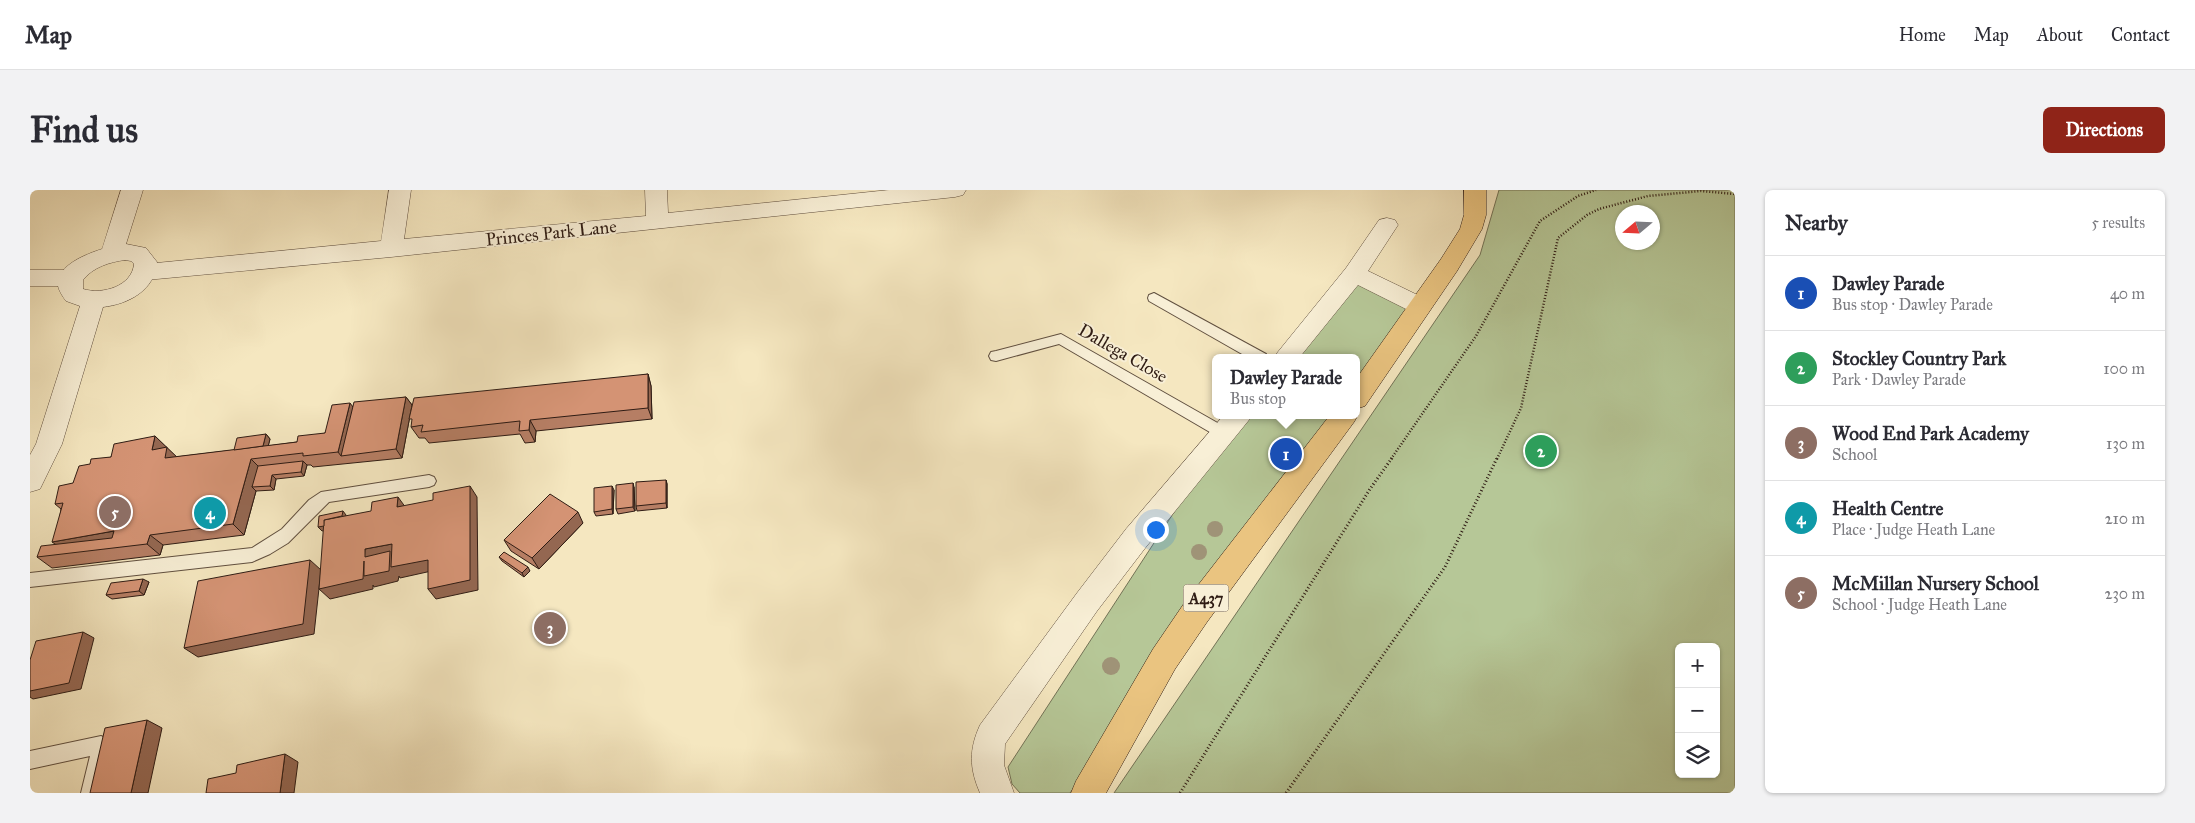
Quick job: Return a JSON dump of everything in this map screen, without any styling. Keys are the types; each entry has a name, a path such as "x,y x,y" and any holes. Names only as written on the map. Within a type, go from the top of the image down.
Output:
{"main road":[{"path":"1360,393 1450,264 1471,229 1475,215 1474,190"},
{"name":"A437","path":"1088,793 1164,659 1196,612 1341,419"}],"street":[{"path":"112,253 132,190"},
{"path":"390,249 400,190"},
{"path":"656,190 657,222"},
{"name":"Princes Park Lane","path":"146,272 657,222 910,192 955,190"},
{"path":"1288,354 1354,274 1387,225"},
{"path":"112,253 138,254 146,262 146,272 135,285 123,293 109,298 93,301 80,299 74,295 70,286 72,278 86,264 112,253"},
{"path":"1354,274 1420,306"},
{"path":"30,278 72,278"},
{"path":"34,467 49,444 93,301"},
{"path":"997,793 990,774 987,758 987,747 991,736 1087,602 1136,538 1232,425"}],"lane":[{"path":"1154,298 1254,354"},
{"name":"Dallega Close","path":"996,356 1061,339 1212,415"},
{"name":"Dallega Close","path":"1220,419 1232,425"},
{"path":"30,580 252,556 282,540 314,504 326,496 429,481"},
{"path":"30,760 101,745 90,793"}],"path":[{"path":"1180,793 1370,489 1476,336 1540,221 1578,196 1596,190"},
{"path":"1286,793 1445,567 1521,408 1558,238 1587,215 1599,209 1648,196 1701,191 1735,194"}],"green space":[{"path":"1499,190 1735,190 1735,793 1114,793 1480,255"},
{"path":"1354,274 1420,306 1360,389 1360,354 1288,354"},
{"path":"1237,419 1339,419 1070,793 1020,793 1012,784 1008,767 1225,434"}],"building":[{"path":"648,374 648,408 530,420 529,430 519,431 520,421 421,432 423,425 411,427 412,419 409,419 414,398"},
{"path":"406,397 396,449 341,456 354,402"},
{"path":"350,403 338,452 303,456 303,453 251,459 233,524 150,535 147,544 37,557 41,546 112,538 114,531 52,542 63,503 55,504 59,486 73,483 79,466 90,464 91,459 111,457 114,444 155,436 152,450 167,447 165,458 297,442 298,436 325,433 332,405"},
{"path":"266,434 263,446 234,450 237,438"},
{"path":"303,461 301,472 272,475 270,486 252,487 258,466"},
{"path":"666,480 666,503 636,506 636,482"},
{"path":"633,483 633,507 616,509 616,485"},
{"path":"470,486 470,580 428,589 428,560 391,567 392,544 365,549 365,557 390,551 389,571 364,576 364,561 363,579 319,589 324,520 371,511 372,502 398,497 397,507 433,500 433,493"},
{"path":"612,486 612,509 594,512 594,488"},
{"path":"550,494 578,512 532,558 504,540"},
{"path":"343,511 342,516 324,520 324,526 318,527 319,516"},
{"path":"504,552 528,567 522,573 499,557"},
{"path":"310,560 303,624 184,648 198,581"},
{"path":"143,579 139,591 106,595 111,583"},
{"path":"83,632 69,683 30,691 30,660 36,641"},
{"path":"147,720 131,793 90,793 105,728"},
{"path":"285,754 280,793 206,793 208,779 236,773 237,765"}],"place":[{"name":"Stockley Country Park","path":"1541,451"},
{"name":"Dawley Parade","path":"1286,454"},
{"name":"McMillan Nursery School","path":"115,512"},
{"name":"Health Centre","path":"210,513"},
{"name":"Wood End Park Academy","path":"550,628"}]}
